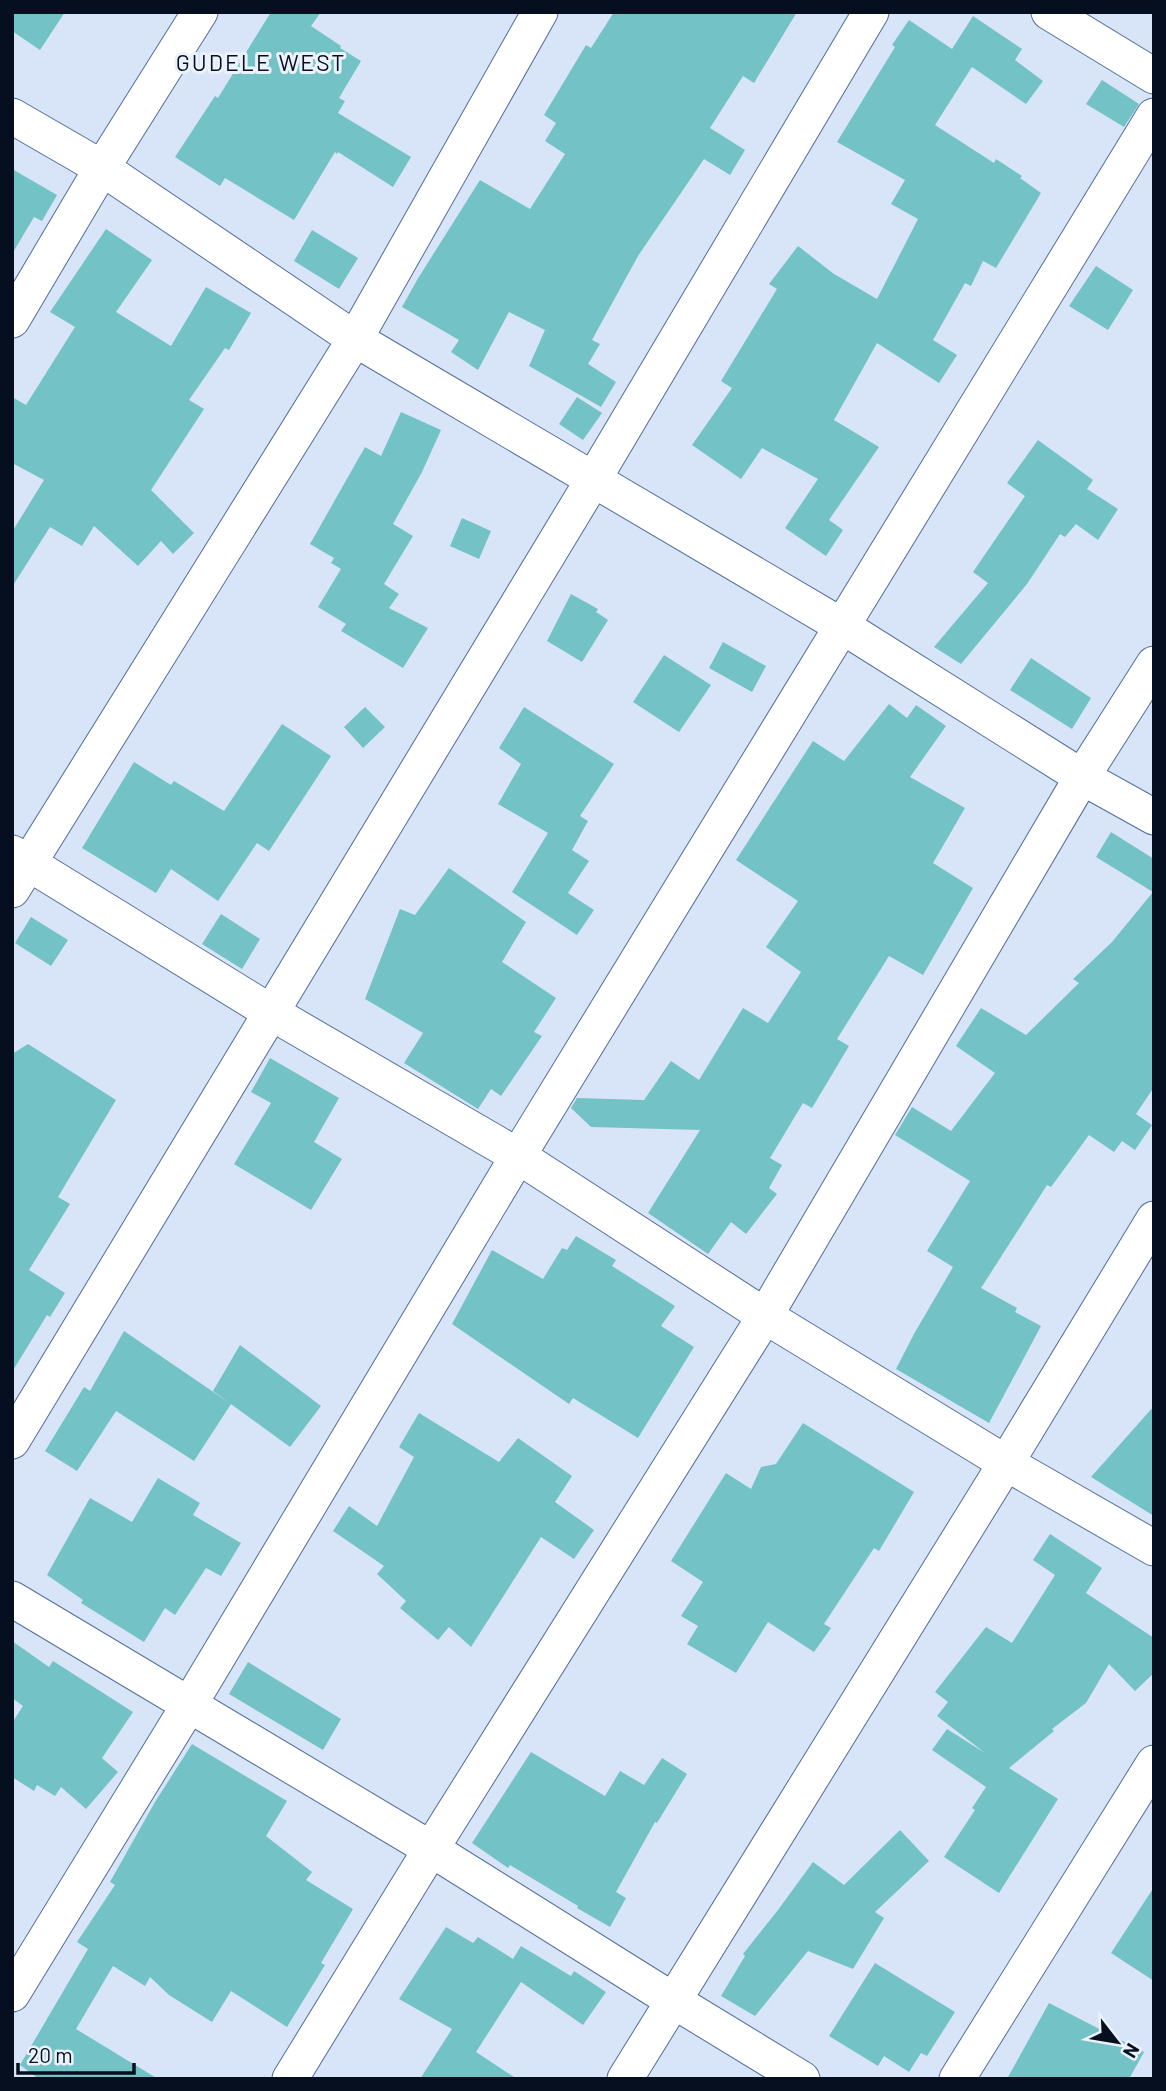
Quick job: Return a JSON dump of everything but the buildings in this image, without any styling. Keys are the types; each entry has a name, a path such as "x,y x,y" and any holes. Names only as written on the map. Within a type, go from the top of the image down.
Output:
{"street":[{"path":"12,320 102,167 200,12"},
{"path":"540,12 355,339 18,868 518,1156 765,1316 1006,1463 1154,1548"},
{"path":"12,1441 593,480 871,12"},
{"path":"1049,12 1154,76"},
{"path":"12,116 102,167 355,339 842,626 1082,777 1154,817"},
{"path":"12,1994 189,1705 518,1156 1154,116"},
{"path":"290,2079 765,1316 1082,777 1154,664"},
{"path":"625,2079 1154,1219"},
{"path":"12,1599 432,1849 802,2079"},
{"path":"957,2079 1154,1763"}],"district":[{"name":"GUDELE WEST","path":"261,62"}]}
